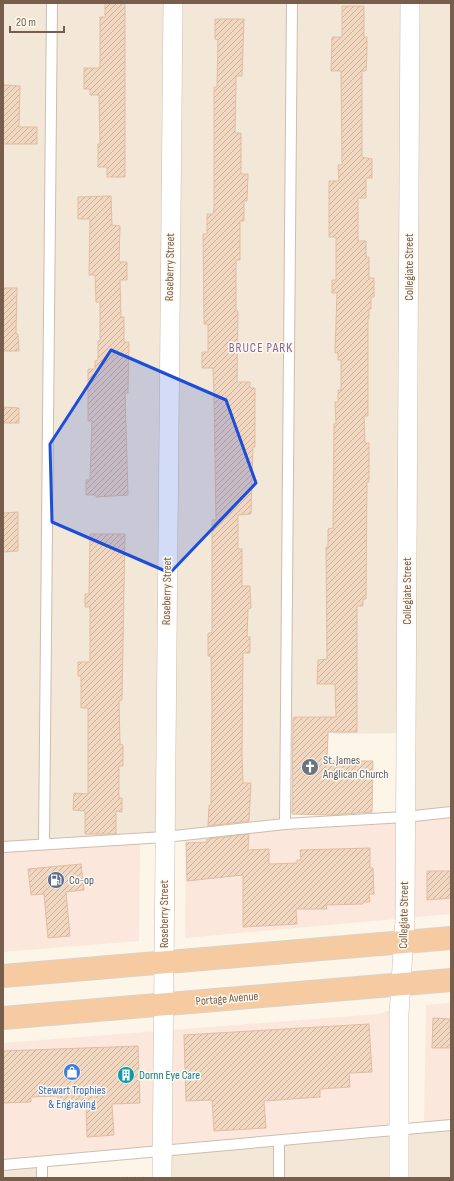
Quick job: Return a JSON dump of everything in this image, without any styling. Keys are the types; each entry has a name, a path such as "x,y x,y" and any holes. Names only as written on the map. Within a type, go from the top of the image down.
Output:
{"highway":[{"path":"3,976 451,938"},
{"name":"Portage Avenue","path":"3,1018 451,980"}],"street":[{"name":"Roseberry Street","path":"162,1178 173,3"},
{"name":"Collegiate Street","path":"399,1178 401,985 404,942 410,3"}],"lane":[{"path":"44,843 52,3"},
{"path":"285,824 292,3"},
{"path":"3,847 44,843 165,837 285,824 405,817 451,812"},
{"path":"3,1165 451,1126"},
{"path":"279,1141 279,1178"},
{"path":"42,1162 42,1178"}],"highlighted area":[{"path":"111,350 226,400 256,483 170,573 52,522 50,444"}],"shaded area":[{"path":"3,3 451,3 451,810 403,814 406,733 333,734 333,717 286,716 285,824 3,847"},
{"path":"451,813 451,914 185,938 186,835"},
{"path":"140,840 139,941 3,952 3,848"},
{"path":"451,1003 451,1123 424,1125 426,1005"},
{"path":"402,1006 401,1127 3,1163 3,1043 379,1014"},
{"path":"451,1123 451,1178 158,1178 158,1150"},
{"path":"45,1159 44,1178 3,1178 3,1163"}],"building":[{"path":"105,3 125,3 125,177 107,177 107,167 98,167 98,144 100,144 99,95 90,95 90,89 84,89 84,68 100,68 100,17 105,17"},
{"path":"342,6 364,6 364,37 367,37 367,52 366,71 362,71 362,157 372,159 372,178 366,178 366,198 358,198 358,241 366,241 366,257 369,257 369,278 374,278 374,297 371,297 371,309 369,309 368,319 368,416 364,416 365,443 369,443 369,482 367,482 366,599 363,599 363,606 357,606 357,732 328,732 327,761 373,761 372,812 329,815 292,814 293,717 336,717 335,684 317,684 318,660 327,659 326,547 328,547 328,529 333,528 334,424 336,424 335,402 338,402 338,390 341,390 341,360 338,360 338,353 335,353 337,293 332,293 332,280 336,280 336,237 329,237 329,181 339,181 338,165 342,165 341,71 331,71 332,37 342,37"},
{"path":"215,19 244,19 242,76 236,76 235,133 241,133 241,174 248,174 247,201 244,201 244,221 240,221 240,260 236,260 236,311 238,311 237,382 250,382 250,388 255,388 255,447 253,447 251,514 238,515 238,549 242,549 242,586 250,586 251,608 248,609 247,637 250,637 250,653 243,653 242,754 243,783 251,783 249,821 208,826 209,805 211,805 212,706 211,656 208,656 208,633 212,633 212,520 216,520 213,368 202,368 202,352 208,352 208,324 204,324 203,234 207,234 207,214 213,214 214,208 214,87 217,87 218,40 215,39"},
{"path":"3,85 20,86 19,127 37,127 37,144 3,144"},
{"path":"111,196 112,225 120,226 119,262 127,262 127,280 120,280 121,317 124,317 124,342 129,342 128,393 125,393 128,495 96,497 96,495 86,495 86,480 90,480 92,421 88,421 88,369 95,369 95,361 98,360 98,341 100,341 100,302 96,302 95,275 89,275 90,219 78,219 78,197"},
{"path":"3,288 17,288 16,334 18,334 19,351 3,351"},
{"path":"3,407 19,408 19,423 3,423"},
{"path":"18,512 18,551 3,552 3,513"},
{"path":"90,534 125,534 122,700 119,701 120,744 123,745 123,766 119,766 119,798 122,798 122,812 116,811 116,834 85,834 85,811 73,810 74,793 88,794 88,708 81,708 81,676 78,676 78,662 90,662 90,607 85,607 85,594 89,594"},
{"path":"249,834 248,850 269,849 269,864 297,863 297,860 301,860 300,850 370,848 370,868 373,868 374,894 369,894 370,902 363,902 363,904 326,905 327,909 296,909 297,924 243,927 243,875 187,881 186,843 207,842 207,839"},
{"path":"81,864 84,890 66,892 70,936 48,938 44,894 31,895 28,869"},
{"path":"427,871 451,871 451,898 427,900"},
{"path":"433,1018 451,1019 451,1048 432,1048"},
{"path":"369,1024 372,1072 349,1073 350,1087 320,1089 320,1097 264,1101 266,1128 214,1131 212,1100 186,1101 184,1035"},
{"path":"138,1046 140,1103 112,1104 114,1135 87,1137 86,1104 58,1105 58,1096 31,1097 31,1102 3,1103 3,1051"}],"place":[{"name":"St. James Anglican Church","path":"310,767"},
{"name":"Co-op","path":"56,880"},
{"name":"Stewart Trophies & Engraving","path":"72,1072"},
{"name":"Dornn Eye Care","path":"126,1075"}],"district":[{"name":"BRUCE PARK","path":"261,348"}]}
